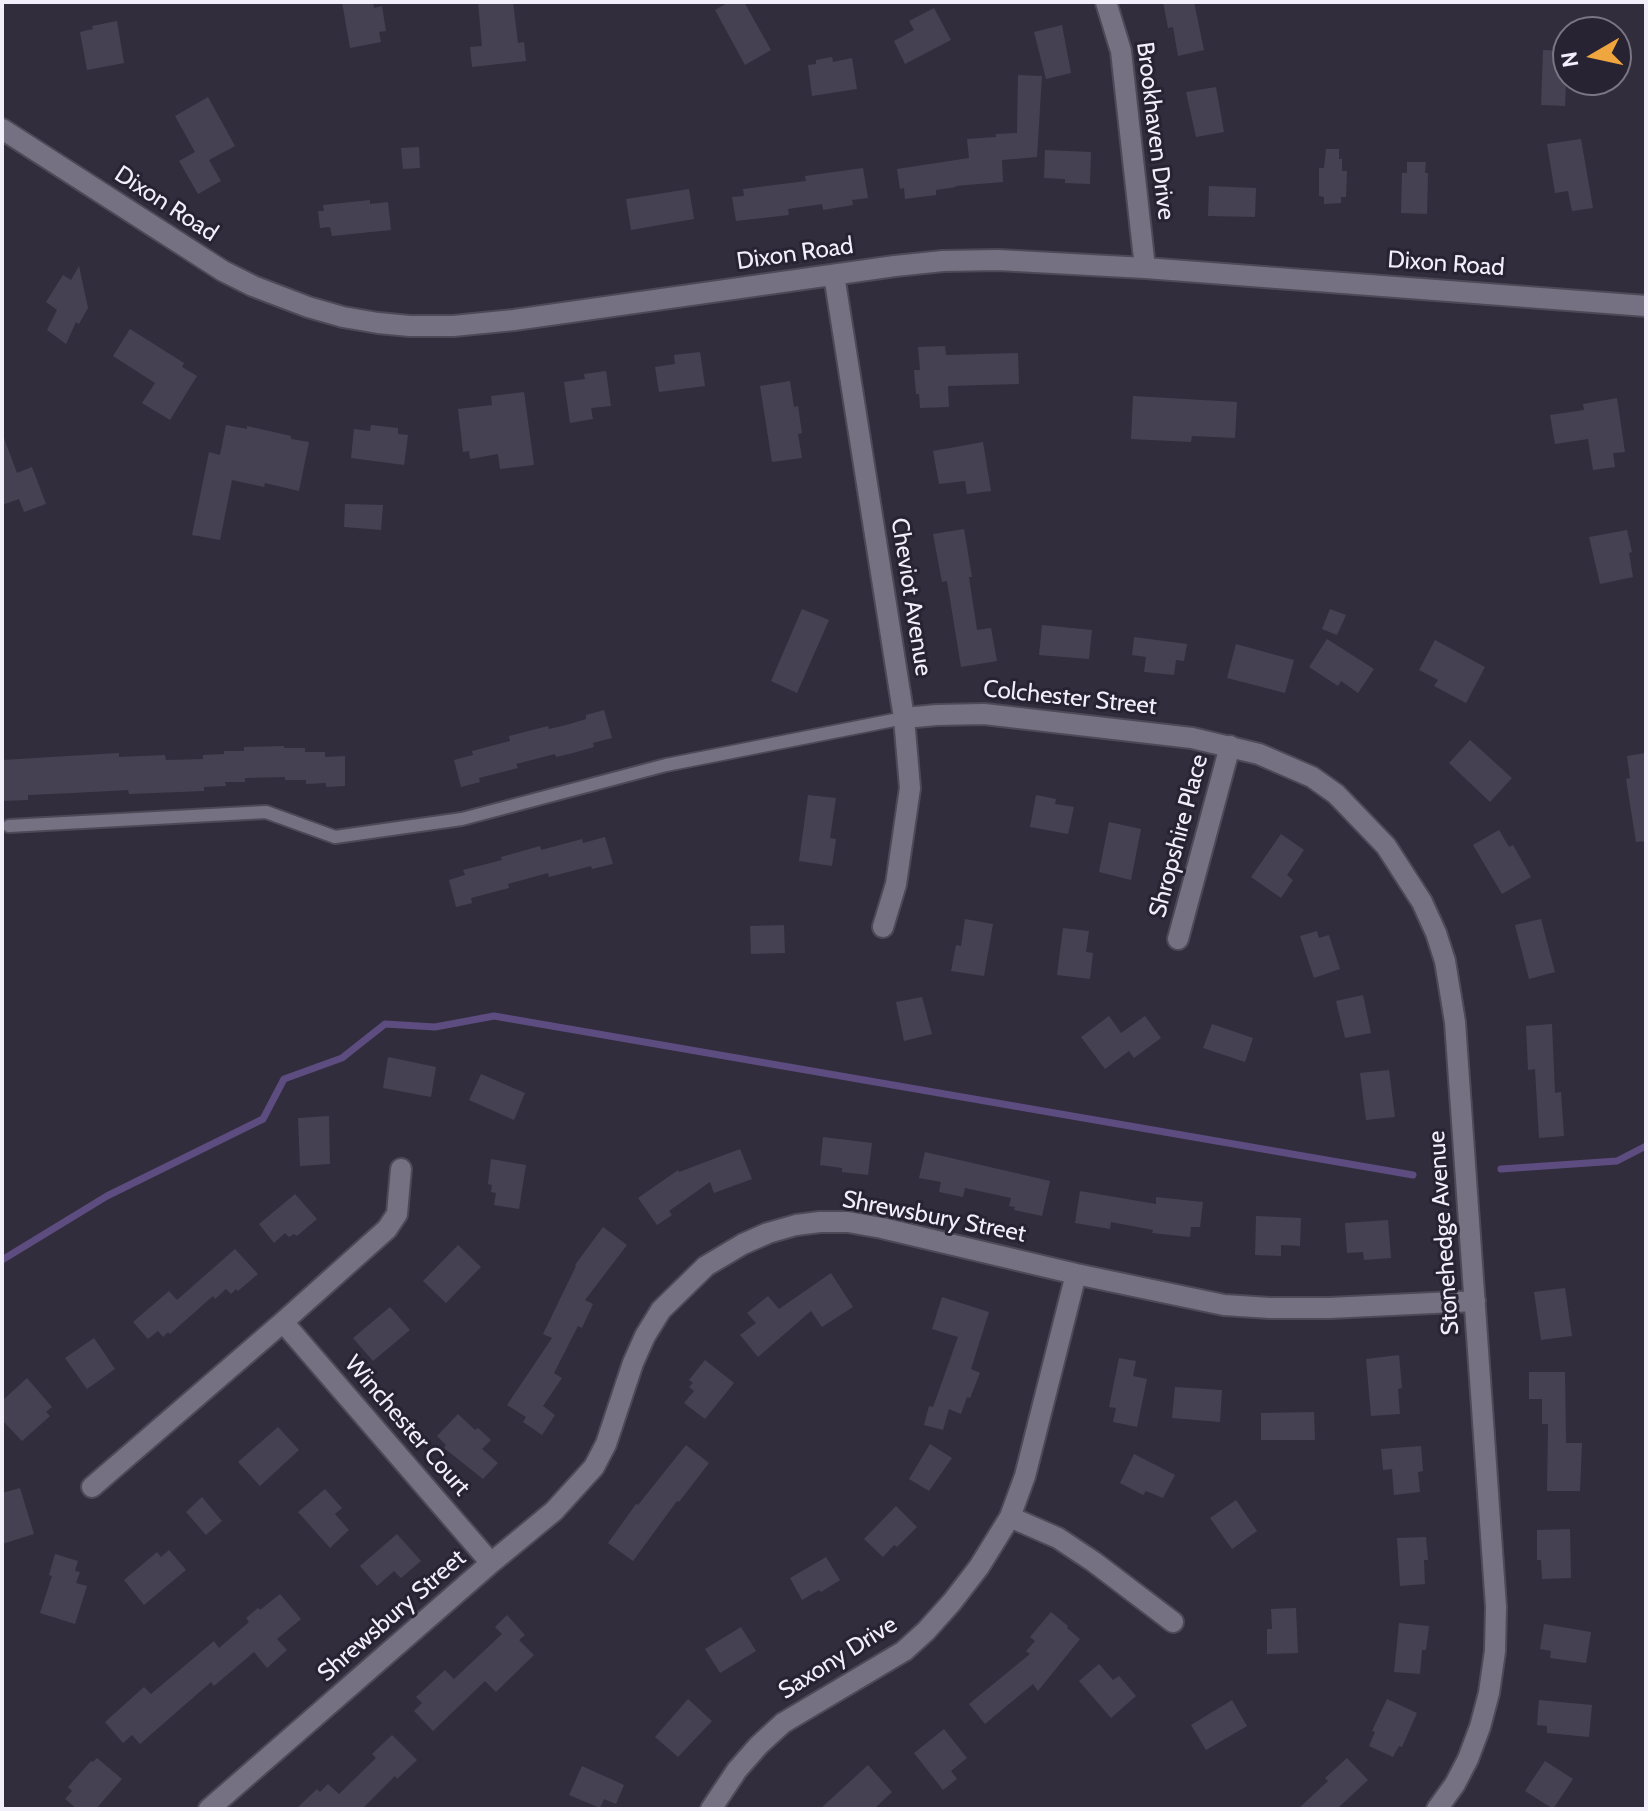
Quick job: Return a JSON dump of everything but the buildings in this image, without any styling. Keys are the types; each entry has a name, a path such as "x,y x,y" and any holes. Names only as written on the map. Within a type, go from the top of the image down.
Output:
{"street":[{"name":"Brookhaven Drive","path":"1106,2 1121,51 1145,268"},
{"name":"Dixon Road","path":"2,129 223,271 253,286 343,317 410,326 453,326 514,320 895,266 998,260 1145,268 1646,306"},
{"name":"Cheviot Avenue","path":"834,275 904,718 910,788 896,884 883,927"},
{"name":"Colchester Street","path":"904,718 984,714 1192,738 1230,746"},
{"name":"Shropshire Place","path":"1178,939 1230,746"},
{"name":"Stonehedge Avenue","path":"1230,746 1287,765 1312,777 1336,794 1386,846 1422,902 1445,961 1455,1022 1496,1607 1495,1651 1480,1727 1455,1784 1437,1809"},
{"path":"92,1487 387,1229 397,1214 401,1169"},
{"name":"Shrewsbury Street","path":"209,1809 554,1511 594,1467 606,1444 639,1350 661,1310 706,1266 768,1233 796,1225 848,1222 1224,1305 1329,1308 1475,1301"},
{"name":"Saxony Drive","path":"711,1809 737,1770 783,1723 904,1651 952,1602 979,1567 1010,1517 1025,1476 1076,1274"},
{"name":"Winchester Court","path":"283,1322 491,1563"},
{"path":"1010,1517 1058,1538 1173,1622"}],"lane":[{"path":"9,826 266,812 335,837 462,819 666,765 904,718"}],"waterway":[{"path":"2,1260 107,1196 263,1119 284,1079 342,1058 385,1024 435,1027 494,1016 1413,1175"},
{"path":"1501,1169 1617,1161 1646,1146"}]}
